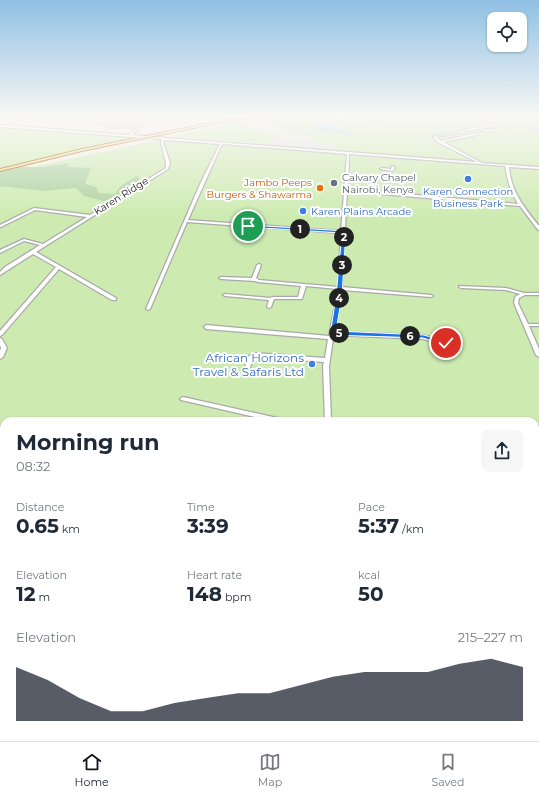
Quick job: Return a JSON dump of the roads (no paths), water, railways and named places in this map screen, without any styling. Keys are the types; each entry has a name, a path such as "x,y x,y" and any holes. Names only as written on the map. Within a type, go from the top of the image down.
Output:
{"main road":[{"path":"0,170 87,151"}],"street":[{"name":"Karen Ridge","path":"0,274 7,268 167,168 168,162 165,151"},
{"path":"148,309 176,242 187,221 218,151"},
{"path":"319,151 539,168"},
{"path":"457,151 484,164"},
{"path":"328,417 327,360 340,288 348,154 350,153"},
{"path":"507,166 507,173 512,192 539,229"},
{"path":"382,169 392,170 393,168"},
{"path":"346,190 521,205"},
{"name":"Karen Ridge","path":"0,226 34,209 90,216"},
{"path":"187,221 344,232"},
{"path":"0,252 24,240 44,245"},
{"path":"33,252 114,299"},
{"path":"255,280 259,264"},
{"path":"0,334 59,267"},
{"path":"221,278 431,296"},
{"path":"225,296 271,299 300,298 304,284"},
{"path":"461,287 512,290 524,294 539,294"},
{"path":"524,294 517,297 516,303 539,355"},
{"path":"269,306 271,299"},
{"path":"525,325 539,325"},
{"path":"206,327 332,336 424,336 446,343"},
{"path":"0,340 4,348 0,357"},
{"path":"248,367 251,357 256,355 327,360"},
{"path":"183,399 264,417"}],"place":[{"name":"Karen Connection Business Park","path":"468,179"},
{"name":"Calvary Chapel Nairobi, Kenya","path":"334,183"},
{"name":"Jambo Peeps Burgers & Shawarma","path":"320,188"},
{"name":"Karen Plains Arcade","path":"303,211"},
{"name":"African Horizons Travel & Safaris Ltd","path":"312,364"}]}
